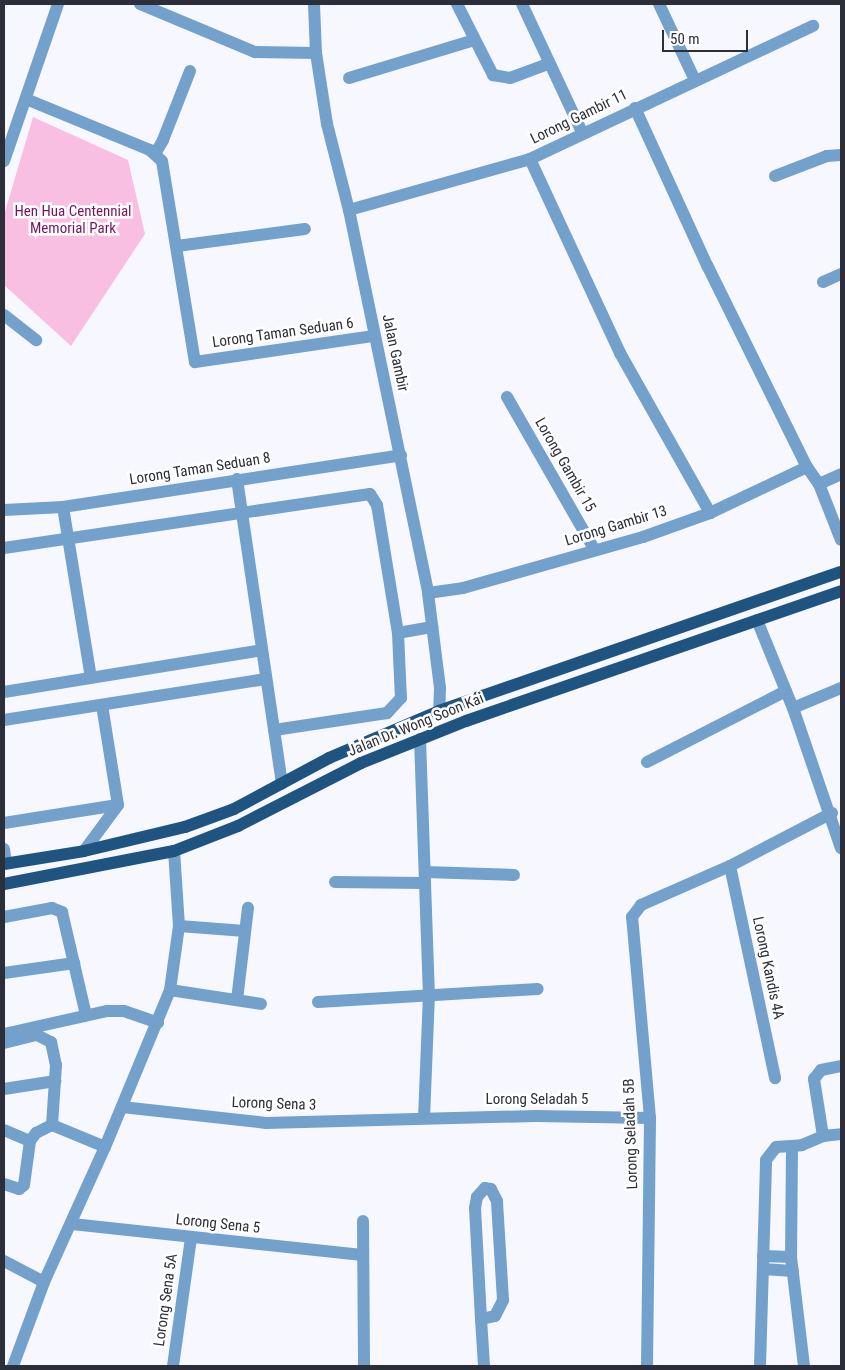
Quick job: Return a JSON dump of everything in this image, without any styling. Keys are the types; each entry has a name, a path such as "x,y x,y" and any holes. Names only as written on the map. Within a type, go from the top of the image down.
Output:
{"main road":[{"name":"Jalan Dr. Wong Soon Kai","path":"5,864 84,850 185,828 234,809 330,758 439,711 841,572"},
{"name":"Jalan Dr. Wong Soon Kai","path":"4,884 174,851 238,826 361,763 420,739 841,592"}],"street":[{"path":"4,161 58,4"},
{"path":"140,4 255,52 316,52"},
{"name":"Jalan Gambir","path":"314,4 316,52 327,124 349,210 428,593 440,688 439,711"},
{"path":"457,4 488,70 500,78 510,78 548,64"},
{"path":"522,4 548,64 582,132"},
{"path":"659,4 695,80"},
{"name":"Lorong Gambir 11","path":"349,210 530,159 582,132 813,26"},
{"path":"349,78 474,40"},
{"path":"154,154 164,140 190,71"},
{"path":"26,99 154,154 164,168 177,246 305,229"},
{"path":"634,108 707,265 807,467 819,484 841,540"},
{"path":"775,176 827,156 841,157"},
{"path":"530,159 620,353 710,513"},
{"name":"Lorong Taman Seduan 6","path":"177,246 195,362 374,336"},
{"path":"823,282 841,274"},
{"path":"4,315 36,340"},
{"name":"Lorong Gambir 15","path":"508,397 594,549"},
{"name":"Lorong Taman Seduan 8","path":"4,510 63,507 401,455"},
{"name":"Lorong Gambir 13","path":"428,593 462,588 594,549 643,537 710,513 807,467"},
{"path":"819,484 841,474"},
{"path":"237,479 282,784"},
{"path":"4,548 242,514 359,493 373,496 377,505 398,633 403,692 392,710 274,730"},
{"path":"63,507 91,678"},
{"path":"757,620 793,708 832,813 841,848"},
{"path":"398,633 432,627"},
{"path":"4,692 262,650"},
{"path":"4,720 266,679"},
{"path":"793,708 841,688"},
{"path":"647,762 786,691"},
{"path":"84,850 118,805 102,705"},
{"path":"420,739 428,994 424,1117"},
{"path":"4,823 118,805"},
{"path":"730,866 832,813"},
{"path":"4,849 5,864"},
{"path":"13,1366 44,1282 72,1224 158,1023 170,990 179,926 174,851"},
{"name":"Lorong Seladah 5B","path":"647,1366 650,1118 631,925 641,905 730,866"},
{"name":"Lorong Kandis 4A","path":"730,866 775,1078"},
{"path":"335,882 424,877 514,875"},
{"path":"4,917 52,908 62,912 86,1015"},
{"path":"237,1000 248,908"},
{"path":"179,926 246,931"},
{"path":"4,973 74,962"},
{"path":"318,1002 538,989"},
{"path":"170,990 261,1004"},
{"path":"4,1034 76,1020 86,1015 124,1012 158,1023"},
{"path":"4,1043 37,1036 48,1039 53,1047 55,1081 52,1125"},
{"path":"823,1136 814,1079 820,1070 841,1066"},
{"path":"4,1089 55,1081"},
{"name":"Lorong Sena 3","path":"122,1107 266,1123 424,1117"},
{"name":"Lorong Seladah 5","path":"424,1117 576,1116 650,1118"},
{"path":"4,1184 18,1189 24,1185 30,1141 36,1133 52,1125 105,1147"},
{"path":"4,1130 30,1141"},
{"path":"760,1366 766,1160 776,1147 792,1147 823,1136 841,1134"},
{"path":"792,1147 791,1257 804,1366"},
{"path":"482,1319 494,1316 503,1300 497,1201 491,1189 485,1188 476,1197 484,1366"},
{"path":"363,1221 364,1366"},
{"name":"Lorong Sena 5","path":"72,1224 362,1255"},
{"name":"Lorong Sena 5A","path":"173,1366 191,1238"},
{"path":"763,1263 791,1257"},
{"path":"4,1261 44,1282"},
{"path":"763,1263 793,1271"}],"green space":[{"name":"Hen Hua Centennial Memorial Park","path":"33,117 128,160 145,234 71,346 4,285 4,215"}]}
